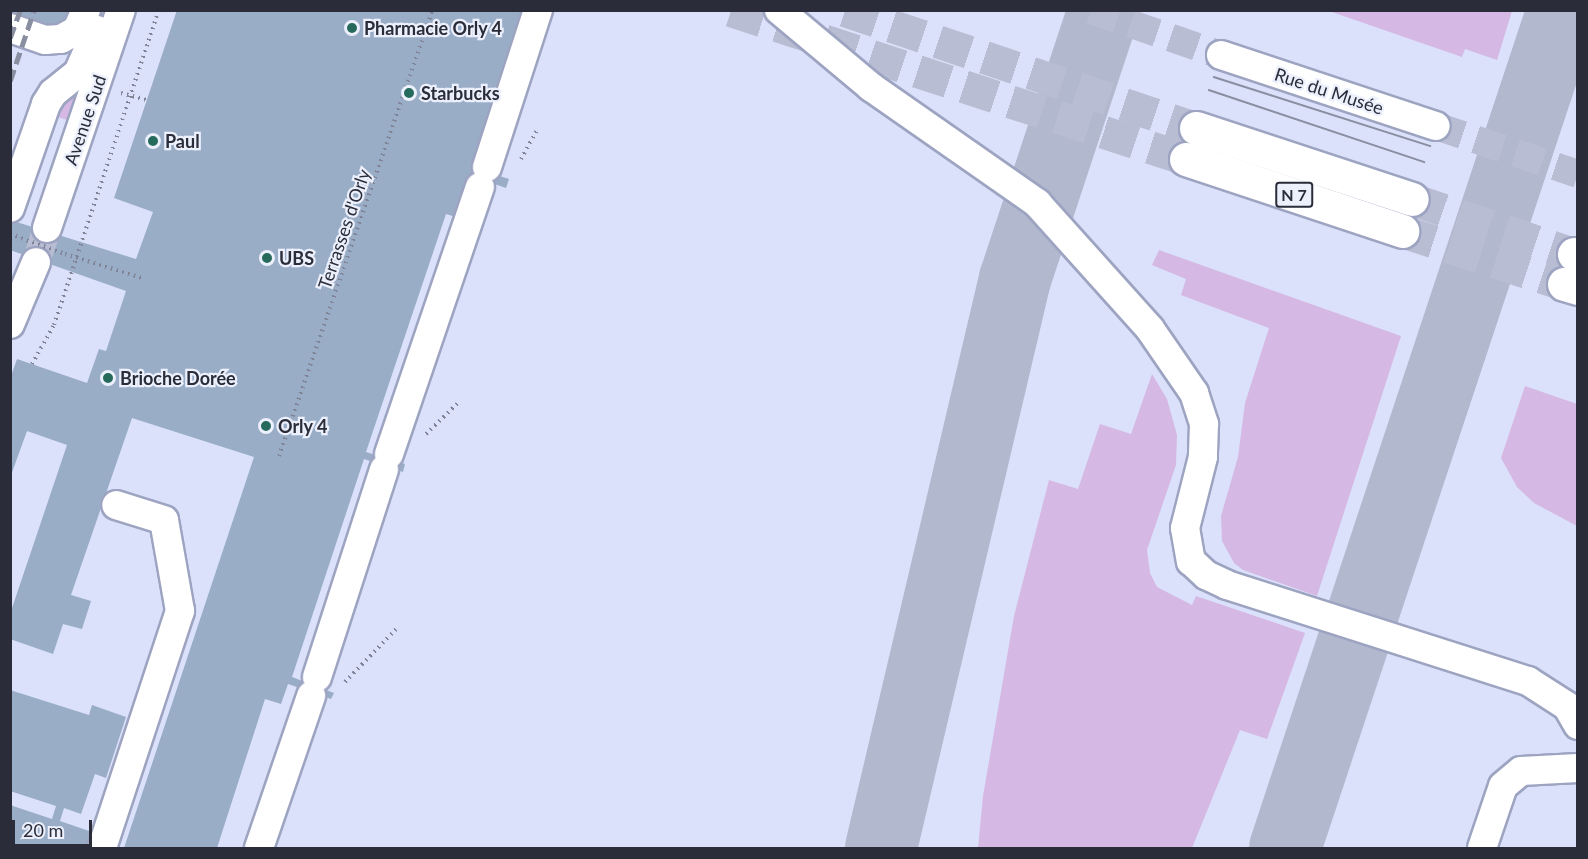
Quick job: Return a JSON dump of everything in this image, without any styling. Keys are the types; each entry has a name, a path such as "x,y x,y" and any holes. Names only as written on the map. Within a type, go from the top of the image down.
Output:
{"highway":[{"name":"N 7","path":"1196,128 1412,199"},
{"name":"N 7","path":"1186,159 1402,231"}],"street":[{"path":"10,28 45,40 61,39 77,30 86,10"},
{"path":"10,208 46,104 83,64 103,10"},
{"name":"Avenue Sud","path":"48,228 122,10"},
{"path":"259,849 324,686 386,462 484,177 537,10"},
{"path":"779,10 871,87 1037,203 1150,329 1194,393 1204,424 1203,457 1185,528 1191,561 1206,575 1227,585 1528,681 1567,706 1578,725"},
{"name":"Rue du Musée","path":"1221,55 1436,126"},
{"path":"10,324 36,262"},
{"path":"102,849 180,611 164,520 116,505"},
{"path":"1482,849 1503,786 1521,771 1578,768"}],"path":[{"path":"32,364 54,325 159,10"},
{"name":"Terrasses d'Orly","path":"279,456 433,10"},
{"path":"518,165 538,128"},
{"path":"10,234 141,278"},
{"path":"420,440 458,403"},
{"path":"324,686 399,626"}],"shaded area":[{"path":"1329,11 1512,11 1497,60 1465,49 1462,57"},
{"path":"81,81 74,122 51,115"},
{"path":"1159,250 1401,336 1317,596 1243,570 1234,563 1222,541 1221,516 1238,457 1245,403 1269,328 1181,295 1186,279 1152,265"},
{"path":"1152,374 1167,399 1177,435 1176,465 1147,550 1150,573 1157,587 1192,605 1196,596 1305,633 1267,739 1240,730 1192,848 978,848 983,796 1014,616 1049,480 1078,489 1100,424 1131,434"},
{"path":"1525,386 1577,404 1577,526 1534,503 1517,487 1501,458"}],"building":[{"path":"10,10 85,10 26,40 10,19"},
{"name":"Orly 4","path":"177,10 525,10 474,168 509,179 506,188 472,176 456,217 446,214 366,452 405,464 403,472 364,459 292,677 334,693 331,699 288,684 281,704 265,699 217,848 124,848 254,457 132,418 71,595 91,601 82,629 63,624 53,654 10,639 10,614 67,445 27,431 10,478 10,379 17,359 87,383 99,349 106,351 126,291 10,250 10,220 136,259 153,212 114,198"},
{"path":"10,690 89,715 92,705 126,717 106,778 95,774 81,814 64,808 60,821 92,832 86,848 10,848 10,805 52,819 56,806 10,791"}],"taxiway":[{"path":"881,848 1015,279 1104,10"},
{"path":"1285,848 1563,10"}],"tunnel":[{"path":"731,10 1186,159"},
{"path":"845,10 1196,128"},
{"path":"1091,10 1221,55"},
{"path":"1436,126 1578,174"},
{"path":"1412,199 1574,254"},
{"path":"36,262 47,228"},
{"path":"1402,231 1564,284"}],"tram line":[{"path":"1214,77 1430,146"},
{"path":"1209,90 1424,162"}],"railway":[{"path":"10,38 20,10"},
{"path":"10,81 34,10"}],"place":[{"name":"Pharmacie Orly 4","path":"352,28"},
{"name":"Starbucks","path":"409,93"},
{"name":"Paul","path":"153,141"},
{"name":"UBS","path":"267,258"},
{"name":"Brioche Dorée","path":"108,378"},
{"name":"Orly 4","path":"266,426"}]}
